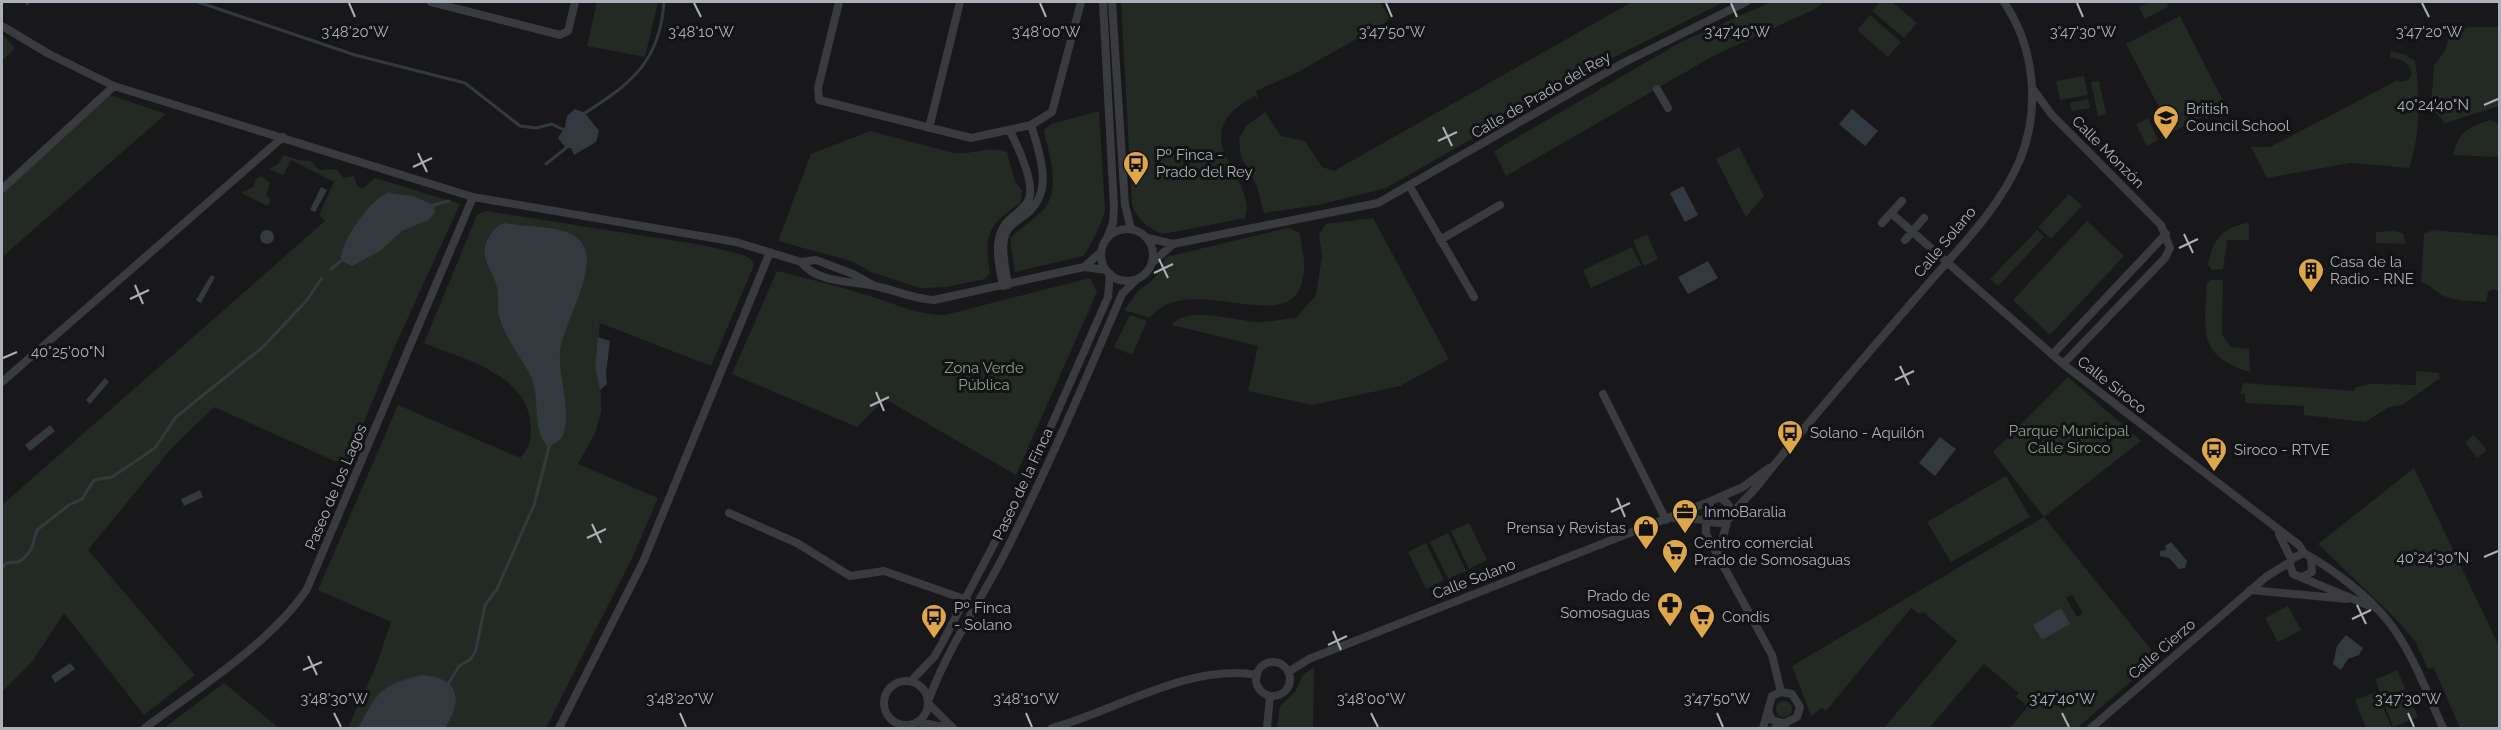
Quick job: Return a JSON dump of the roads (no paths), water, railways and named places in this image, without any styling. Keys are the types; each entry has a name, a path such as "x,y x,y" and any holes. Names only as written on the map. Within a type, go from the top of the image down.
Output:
{"street":[{"path":"431,2 560,35 568,31 575,2"},
{"path":"839,2 818,88 819,100 971,138 1031,125 1046,117 1056,106 1081,2"},
{"path":"929,128 960,2"},
{"path":"1084,267 1101,252 1113,223 1103,2"},
{"path":"1112,2 1125,205 1131,229"},
{"name":"Calle de Prado del Rey","path":"1148,238 1173,244 1378,203 1410,187 1623,63 1746,2"},
{"name":"Calle Solano","path":"1670,519 1706,521 1715,524 1727,522 2006,188 2027,135 2033,89 2027,48 2014,16 2004,2"},
{"path":"2,26 49,54 114,86 473,197 531,209 699,234 801,262 816,261 853,274 875,286"},
{"path":"2,189 114,86"},
{"name":"Calle Monzón","path":"2033,89 2039,100 2166,234"},
{"path":"1657,90 1668,108"},
{"path":"1005,286 1004,239 1011,226 1037,202 1043,185 1042,164 1031,125"},
{"path":"1005,286 998,258 1000,234 1007,222 1026,205 1030,195 1023,160 1010,131"},
{"path":"2,382 283,137"},
{"path":"1410,187 1474,297"},
{"name":"Paseo de los Lagos","path":"145,729 268,634 293,608 307,589 473,197"},
{"path":"1882,223 1902,201"},
{"path":"1440,240 1500,205"},
{"name":"Calle Siroco","path":"1891,213 2063,364 2299,545 2307,555 2377,610 2403,644 2443,729"},
{"path":"1905,240 1924,218"},
{"path":"1107,238 1122,229 1131,229 1148,238 1153,250 1152,263"},
{"path":"2052,355 2166,234"},
{"path":"2063,364 2165,258 2170,248 2166,234"},
{"path":"801,262 810,272 846,283 875,286 912,297 934,300 1084,267 1108,272 1123,281 1137,279 1146,273 1152,263 1173,244"},
{"path":"559,729 643,562 770,252"},
{"path":"1101,252 1108,272"},
{"name":"Paseo de la Finca","path":"911,681 934,657 967,600 1025,485 1108,297 1108,272"},
{"name":"Paseo de la Finca","path":"929,702 945,662 1004,555 1038,485 1122,294 1137,279"},
{"path":"1603,394 1670,519"},
{"name":"Calle Solano","path":"1288,672 1314,656 1670,519 1743,487 1776,463"},
{"path":"1720,496 1728,504 1733,514"},
{"path":"1711,501 1706,512 1706,534 1772,655 1782,692"},
{"path":"729,513 797,543 850,576 884,571 967,600"},
{"path":"1718,556 1727,522"},
{"name":"Calle Siroco","path":"2276,529 2287,546 2291,561"},
{"path":"2307,555 2314,564 2312,572 2302,577 2291,571 2291,561 2307,555"},
{"name":"Calle Cierzo","path":"2091,729 2250,590 2291,561"},
{"name":"Calle Siroco","path":"2302,577 2377,610"},
{"path":"2250,590 2355,600"},
{"path":"1271,663 1284,667 1288,672 1288,686 1284,692 1270,696 1259,689 1257,675 1265,665 1271,663"},
{"path":"1052,729 1129,698 1183,682 1236,673 1257,675"},
{"path":"889,729 889,718 884,708 885,696 890,687 900,681 911,681 920,684 929,702 953,729"},
{"path":"1762,729 1769,700 1782,692 1792,694 1799,702 1799,712 1793,724 1775,729"},
{"path":"1267,729 1270,696"},
{"path":"913,725 926,714 929,702"},
{"path":"1768,710 1772,720 1793,724"},
{"path":"889,718 896,723 948,729"}],"waterway":[{"path":"198,2 355,55 465,83 520,126 536,128 552,124 564,130"},
{"path":"585,113 617,91 641,68 657,40 664,2"},
{"path":"546,164 566,148"},
{"path":"434,205 449,201"},
{"path":"331,269 341,261"},
{"path":"2,569 6,563 18,562 24,558 31,550 37,530 69,505 82,499 94,480 112,477 155,448 176,417 264,346 307,300 322,278"},
{"path":"447,686 459,666 471,659 476,650 485,605 497,589 534,505 549,447"}],"place":[{"name":"British Council School","path":"2166,141"},
{"name":"Pº Finca - Prado del Rey","path":"1136,187"},
{"name":"Casa de la Radio - RNE","path":"2311,294"},
{"name":"Solano - Aquilón","path":"1790,456"},
{"name":"Siroco - RTVE","path":"2214,473"},
{"name":"InmoBaralia","path":"1685,535"},
{"name":"Prensa y Revistas","path":"1646,551"},
{"name":"Centro comercial Prado de Somosaguas","path":"1675,575"},
{"name":"Prado de Somosaguas","path":"1670,628"},
{"name":"Pº Finca - Solano","path":"934,640"},
{"name":"Condis","path":"1702,640"}],"park label":[{"name":"Zona Verde Pública","path":"984,376"},
{"name":"Parque Municipal Calle Siroco","path":"2069,440"}]}
